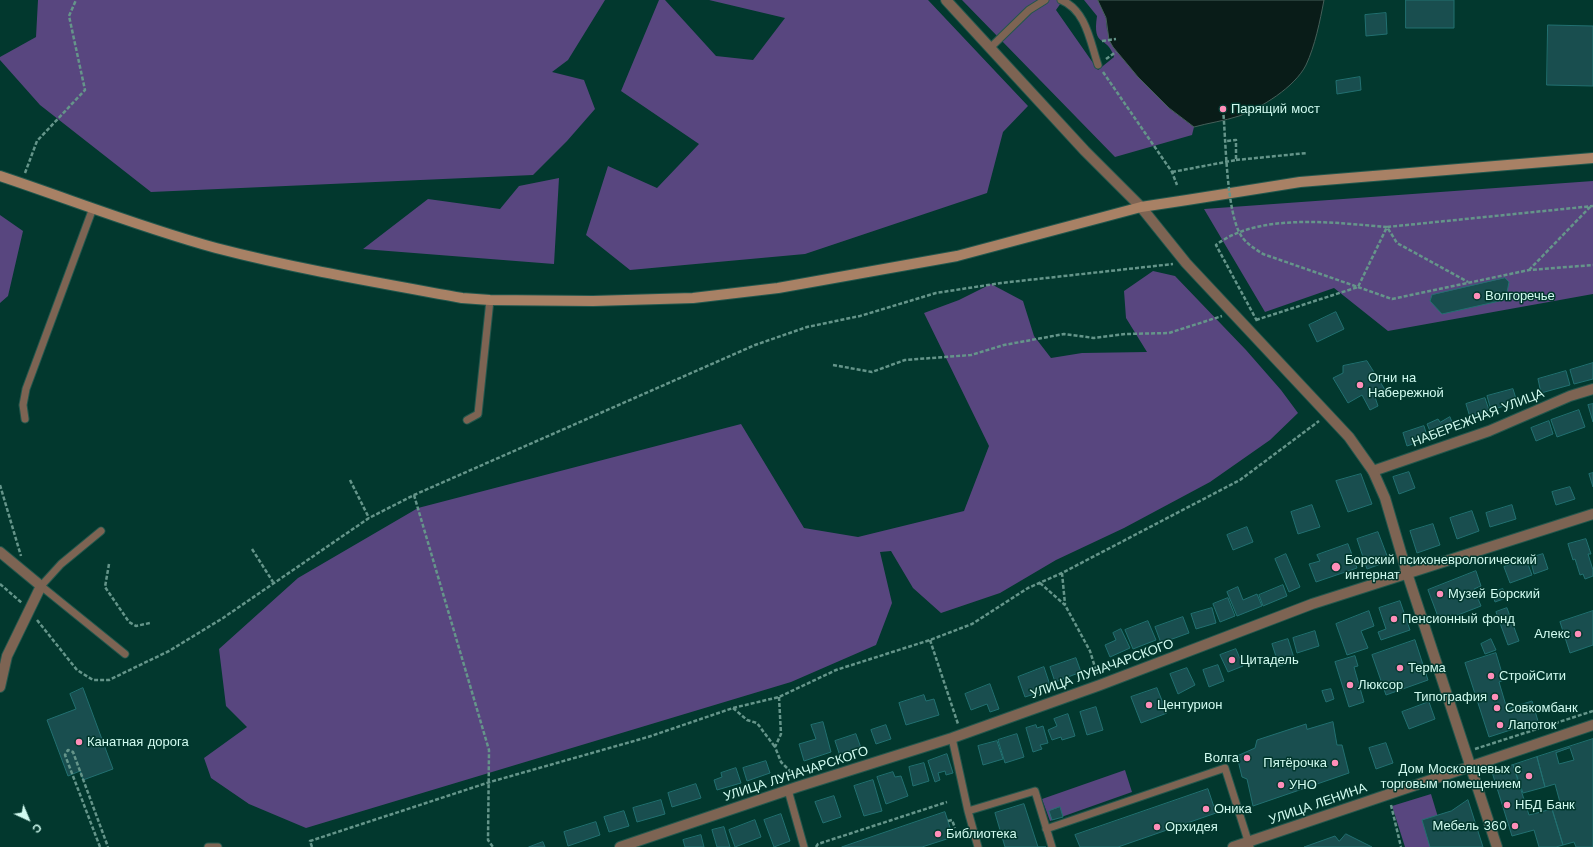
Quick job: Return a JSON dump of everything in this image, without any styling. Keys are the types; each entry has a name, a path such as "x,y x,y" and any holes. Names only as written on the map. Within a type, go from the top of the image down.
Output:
{"main road":[{"path":"0,176 93,208 216,247 288,264 462,298 490,300 593,301 693,298 778,288 957,256 1142,207 1300,182 1593,158"}],"street":[{"path":"946,0 1085,151 1142,207 1186,263 1349,437 1373,471 1385,498 1407,573 1497,847"},
{"name":"НАБЕРЕЖНАЯ УЛИЦА","path":"1373,471 1489,431 1570,396 1593,389"},
{"name":"УЛИЦА ЛУНАЧАРСКОГО","path":"620,847 793,788 952,738 1312,604 1593,514"},
{"path":"0,552 41,586 7,656 0,687"},
{"name":"УЛИЦА ЛЕНИНА","path":"1233,847 1249,844 1388,794 1593,725"}],"lane":[{"path":"990,48 1029,10 1045,0"},
{"path":"1060,0 1068,3 1080,13 1098,65"},
{"path":"25,419 23,405 26,389 93,208"},
{"path":"467,420 478,414 490,300"},
{"path":"101,531 61,564 41,586 125,654"},
{"path":"952,738 968,811 978,847"},
{"path":"1046,829 1225,768 1249,844"},
{"path":"793,788 804,847"},
{"path":"968,811 1035,791 1052,847"},
{"path":"208,847 218,847"}],"path":[{"path":"22,183 37,141 85,90 69,16 76,0"},
{"path":"1102,41 1116,39"},
{"path":"1116,52 1098,65 1172,172 1177,185"},
{"path":"1223,109 1232,215 1242,237 1251,246 1263,254 1392,299 1529,270 1593,265"},
{"path":"1226,141 1236,140 1236,160"},
{"path":"1172,172 1236,160 1308,152"},
{"path":"1244,296 1216,245 1228,236 1244,230 1296,222 1387,227 1592,206"},
{"path":"1529,270 1592,206"},
{"path":"1256,320 1358,287 1387,227"},
{"path":"1387,227 1397,243 1468,282"},
{"path":"0,584 29,610 61,652 77,670 92,680 109,680 169,651 223,618 273,582 369,518 414,495 755,345 807,327 860,316 936,293 1001,283 1186,263"},
{"path":"833,365 872,372 905,360 971,355 1004,344 1064,334 1094,338 1126,334 1169,333 1232,313"},
{"path":"312,847 310,841 490,782 648,737 733,708 779,697 836,670 930,640 972,624 1028,588 1240,480 1328,415"},
{"path":"350,480 369,518"},
{"path":"0,485 28,576"},
{"path":"414,495 489,750 490,782 488,840 493,847"},
{"path":"252,549 273,582"},
{"path":"109,564 105,587 130,622 136,626 150,623"},
{"path":"1062,572 1065,605"},
{"path":"1040,583 1065,605 1090,651 1100,684"},
{"path":"930,640 962,734"},
{"path":"775,747 782,734 779,697"},
{"path":"733,708 747,720 757,723 775,747 781,762 790,771 793,788"},
{"path":"1475,749 1593,711"},
{"path":"100,847 65,755 68,750 73,752 108,847"},
{"path":"1388,794 1401,847"},
{"path":"816,847 818,844 948,802"},
{"path":"948,821 952,820 955,828"}],"shaded area":[{"path":"38,0 605,0 568,60 552,72 584,80 595,109 567,141 533,175 151,192 40,105 0,60 0,57 36,37"},
{"path":"659,0 665,0 716,56 753,60 785,18 709,0 928,0 1028,106 1003,132 987,193 805,254 630,270 586,235 608,166 657,188 699,144 621,91"},
{"path":"962,0 1063,0 1056,10 1098,70 1114,57 1108,46 1098,37 1096,26 1097,16 1084,0 1098,0 1106,18 1107,30 1138,77 1169,108 1194,127 1192,135 1115,157"},
{"path":"559,178 554,264 363,249 428,199 500,209 519,186"},
{"path":"1593,181 1593,294 1388,331 1334,288 1265,312 1204,209"},
{"path":"0,215 23,231 8,296 0,303"},
{"path":"1153,271 1175,276 1246,350 1281,390 1298,413 1270,440 1210,482 1124,528 1056,560 1000,593 941,613 913,588 891,551 880,552 892,603 876,645 791,682 306,828 249,804 211,778 204,758 247,727 226,706 219,649 298,578 418,508 741,424 804,528 858,537 964,511 989,446 924,313 959,300 991,284 1023,301 1034,336 1051,358 1082,353 1147,352 1126,318 1124,291"},
{"path":"1125,770 1132,792 1050,821 1042,799"},
{"path":"1431,794 1447,847 1405,847 1392,806"}],"water":[{"path":"1098,0 1324,0 1317,33 1309,58 1301,73 1286,89 1257,108 1239,116 1194,127 1169,108 1138,77 1113,47 1109,40 1106,18"}],"building":[{"path":"1406,0 1454,0 1454,28 1406,28"},
{"path":"1386,13 1387,34 1366,36 1365,15"},
{"path":"1548,25 1593,26 1593,86 1547,85"},
{"path":"1360,77 1361,90 1337,94 1336,81"},
{"path":"1505,278 1509,282 1506,298 1504,300 1442,314 1430,301 1432,295"},
{"path":"1336,312 1344,329 1317,342 1309,325"},
{"name":"Огни на Набережной","path":"1367,361 1387,393 1375,397 1378,406 1370,410 1362,395 1348,403 1333,378 1343,373 1343,366"},
{"path":"1593,363 1593,379 1574,384 1570,370"},
{"path":"1566,371 1570,385 1541,393 1538,379"},
{"path":"1513,389 1517,402 1491,410 1487,396"},
{"path":"1485,398 1489,410 1470,417 1466,404"},
{"path":"1593,404 1593,422 1588,405"},
{"path":"1579,410 1585,427 1557,437 1551,420"},
{"path":"1450,417 1454,427 1443,432 1444,434 1433,438 1427,424 1438,419 1440,422"},
{"path":"1549,421 1553,434 1536,441 1531,428"},
{"path":"1424,426 1428,439 1407,446 1403,433"},
{"path":"1409,472 1415,488 1399,494 1393,477"},
{"path":"1593,473 1593,487 1589,474"},
{"path":"1361,474 1372,504 1348,512 1336,481"},
{"path":"1570,487 1575,499 1556,505 1552,492"},
{"path":"1312,505 1320,527 1298,534 1291,512"},
{"path":"1512,505 1516,519 1490,527 1486,513"},
{"path":"1472,511 1479,531 1457,539 1450,518"},
{"path":"1433,524 1440,545 1417,553 1410,531"},
{"path":"1247,527 1253,542 1233,550 1227,535"},
{"path":"1378,532 1389,561 1367,569 1357,539"},
{"path":"1586,539 1591,554 1588,554 1593,570 1593,576 1585,579 1583,574 1580,575 1568,544"},
{"path":"1348,544 1357,568 1316,582 1309,564 1320,561 1317,555"},
{"path":"1286,554 1300,587 1289,592 1275,559"},
{"path":"1543,554 1548,569 1534,574 1530,558"},
{"path":"1526,559 1532,575 1510,583 1504,567"},
{"path":"1476,571 1481,586 1474,589 1481,606 1440,622 1428,590"},
{"path":"1283,585 1287,596 1263,606 1259,595"},
{"path":"1238,587 1243,600 1257,594 1262,606 1237,616 1227,592"},
{"path":"1503,589 1506,598 1495,602 1492,592"},
{"path":"1228,598 1235,616 1220,622 1213,604"},
{"name":"Пенсионный фонд","path":"1400,601 1410,630 1381,640 1378,632 1386,629 1379,608"},
{"path":"1212,608 1216,623 1196,629 1191,614"},
{"path":"1507,608 1519,641 1508,645 1496,612"},
{"path":"1369,611 1374,626 1361,631 1368,648 1347,655 1336,624"},
{"name":"Алекс","path":"1593,611 1593,645 1570,653 1560,622"},
{"path":"1183,617 1189,633 1161,643 1155,627"},
{"path":"1148,621 1156,640 1133,649 1125,630"},
{"path":"1121,629 1130,648 1110,657 1105,645 1116,640 1113,633"},
{"path":"1315,631 1319,646 1297,653 1293,638"},
{"path":"1288,639 1295,661 1279,666 1272,644"},
{"path":"1491,639 1496,650 1485,654 1481,644"},
{"name":"Терма","path":"1415,640 1428,680 1386,695 1372,655"},
{"name":"Цитадель","path":"1236,649 1243,666 1228,672 1220,655"},
{"path":"1496,653 1504,680 1499,682 1507,709 1532,701 1538,721 1489,737 1465,663"},
{"name":"Люксор","path":"1355,656 1358,666 1354,667 1364,702 1349,707 1335,662"},
{"path":"1076,658 1081,672 1055,682 1050,667"},
{"path":"1218,665 1224,681 1209,687 1203,670"},
{"path":"1044,667 1050,685 1040,689 1041,692 1025,697 1018,677"},
{"path":"1187,668 1195,685 1178,694 1170,674"},
{"path":"990,684 999,709 990,712 987,704 971,710 965,694"},
{"name":"Канатная дорога","path":"83,688 113,769 83,780 80,771 68,776 47,720 76,709 70,694"},
{"name":"Центурион","path":"1157,688 1167,713 1141,723 1131,697"},
{"path":"1331,689 1334,699 1326,702 1322,691"},
{"path":"924,695 926,701 934,699 939,715 906,725 899,703"},
{"path":"1429,702 1435,719 1409,729 1402,712"},
{"path":"1096,707 1103,730 1087,735 1080,712"},
{"path":"1068,714 1075,736 1062,740 1061,737 1052,740 1048,730 1057,726 1054,719"},
{"path":"823,722 831,752 804,761 799,744 816,739 811,725"},
{"path":"1333,722 1337,745 1342,745 1349,773 1253,806 1247,779 1242,777 1237,756 1255,748 1257,740 1306,724 1307,729"},
{"path":"886,725 891,739 876,744 871,730"},
{"path":"1036,725 1037,728 1043,726 1048,743 1040,745 1042,749 1033,752 1026,728"},
{"path":"856,734 861,748 840,756 835,741"},
{"path":"1017,734 1024,757 1005,763 998,740"},
{"path":"1593,739 1593,847 1576,847 1574,842 1563,845 1552,809 1561,806 1555,784 1545,787 1537,757"},
{"path":"997,741 1003,759 983,765 978,746"},
{"path":"1386,743 1393,763 1376,769 1369,748"},
{"path":"1570,748 1574,760 1559,764 1556,753"},
{"path":"947,754 953,773 946,775 945,771 938,773 940,780 935,782 928,761"},
{"name":"Дом Московцевых с торговым помещением","path":"1537,757 1545,787 1523,793 1513,765"},
{"path":"766,761 770,773 747,781 743,768"},
{"path":"924,763 929,781 913,786 909,767"},
{"path":"1513,765 1529,815 1552,809 1563,845 1556,847 1539,847 1534,830 1512,836 1492,772"},
{"path":"736,768 741,783 717,790 714,780 722,777 721,773"},
{"path":"893,772 895,777 901,776 908,796 886,804 877,777"},
{"path":"873,780 882,811 864,816 854,786"},
{"path":"696,784 701,798 672,807 668,793"},
{"path":"1208,789 1216,813 1118,847 1080,847 1075,835"},
{"path":"834,796 841,817 823,823 815,802"},
{"path":"661,800 665,814 637,822 633,808"},
{"path":"1468,800 1483,847 1430,847 1422,820 1451,811"},
{"path":"1024,804 1038,847 1005,847 995,813"},
{"path":"1060,807 1063,817 1052,820 1049,811"},
{"path":"624,811 629,826 609,832 604,817"},
{"path":"945,812 953,837 922,847 842,847"},
{"path":"781,814 790,841 774,847 764,820"},
{"path":"755,820 761,837 735,847 729,830"},
{"path":"596,822 600,835 568,846 564,832"},
{"path":"724,827 730,847 717,847 712,830"},
{"path":"1346,834 1372,847 1304,847 1335,836 1339,841"},
{"path":"701,835 704,847 685,847 683,840"},
{"path":"543,842 545,847 529,847"}],"place":[{"name":"Парящий мост","path":"1223,109"},
{"name":"Волгоречье","path":"1477,296"},
{"name":"Огни на Набережной","path":"1360,385"},
{"name":"Борский психоневрологический интернат","path":"1336,567"},
{"name":"Музей Борский","path":"1440,594"},
{"name":"Пенсионный фонд","path":"1394,619"},
{"name":"Алекс","path":"1578,634"},
{"name":"Цитадель","path":"1232,660"},
{"name":"Терма","path":"1400,668"},
{"name":"СтройСити","path":"1491,676"},
{"name":"Люксор","path":"1350,685"},
{"name":"Типография","path":"1495,697"},
{"name":"Центурион","path":"1149,705"},
{"name":"Совкомбанк","path":"1497,708"},
{"name":"Лапоток","path":"1500,725"},
{"name":"Канатная дорога","path":"79,742"},
{"name":"Волга","path":"1247,758"},
{"name":"Пятёрочка","path":"1335,763"},
{"name":"Дом Московцевых с торговым помещением","path":"1529,776"},
{"name":"УНО","path":"1281,785"},
{"name":"НБД Банк","path":"1507,805"},
{"name":"Оника","path":"1206,809"},
{"name":"Мебель 360","path":"1515,826"},
{"name":"Орхидея","path":"1157,827"},
{"name":"Библиотека","path":"938,834"}]}
